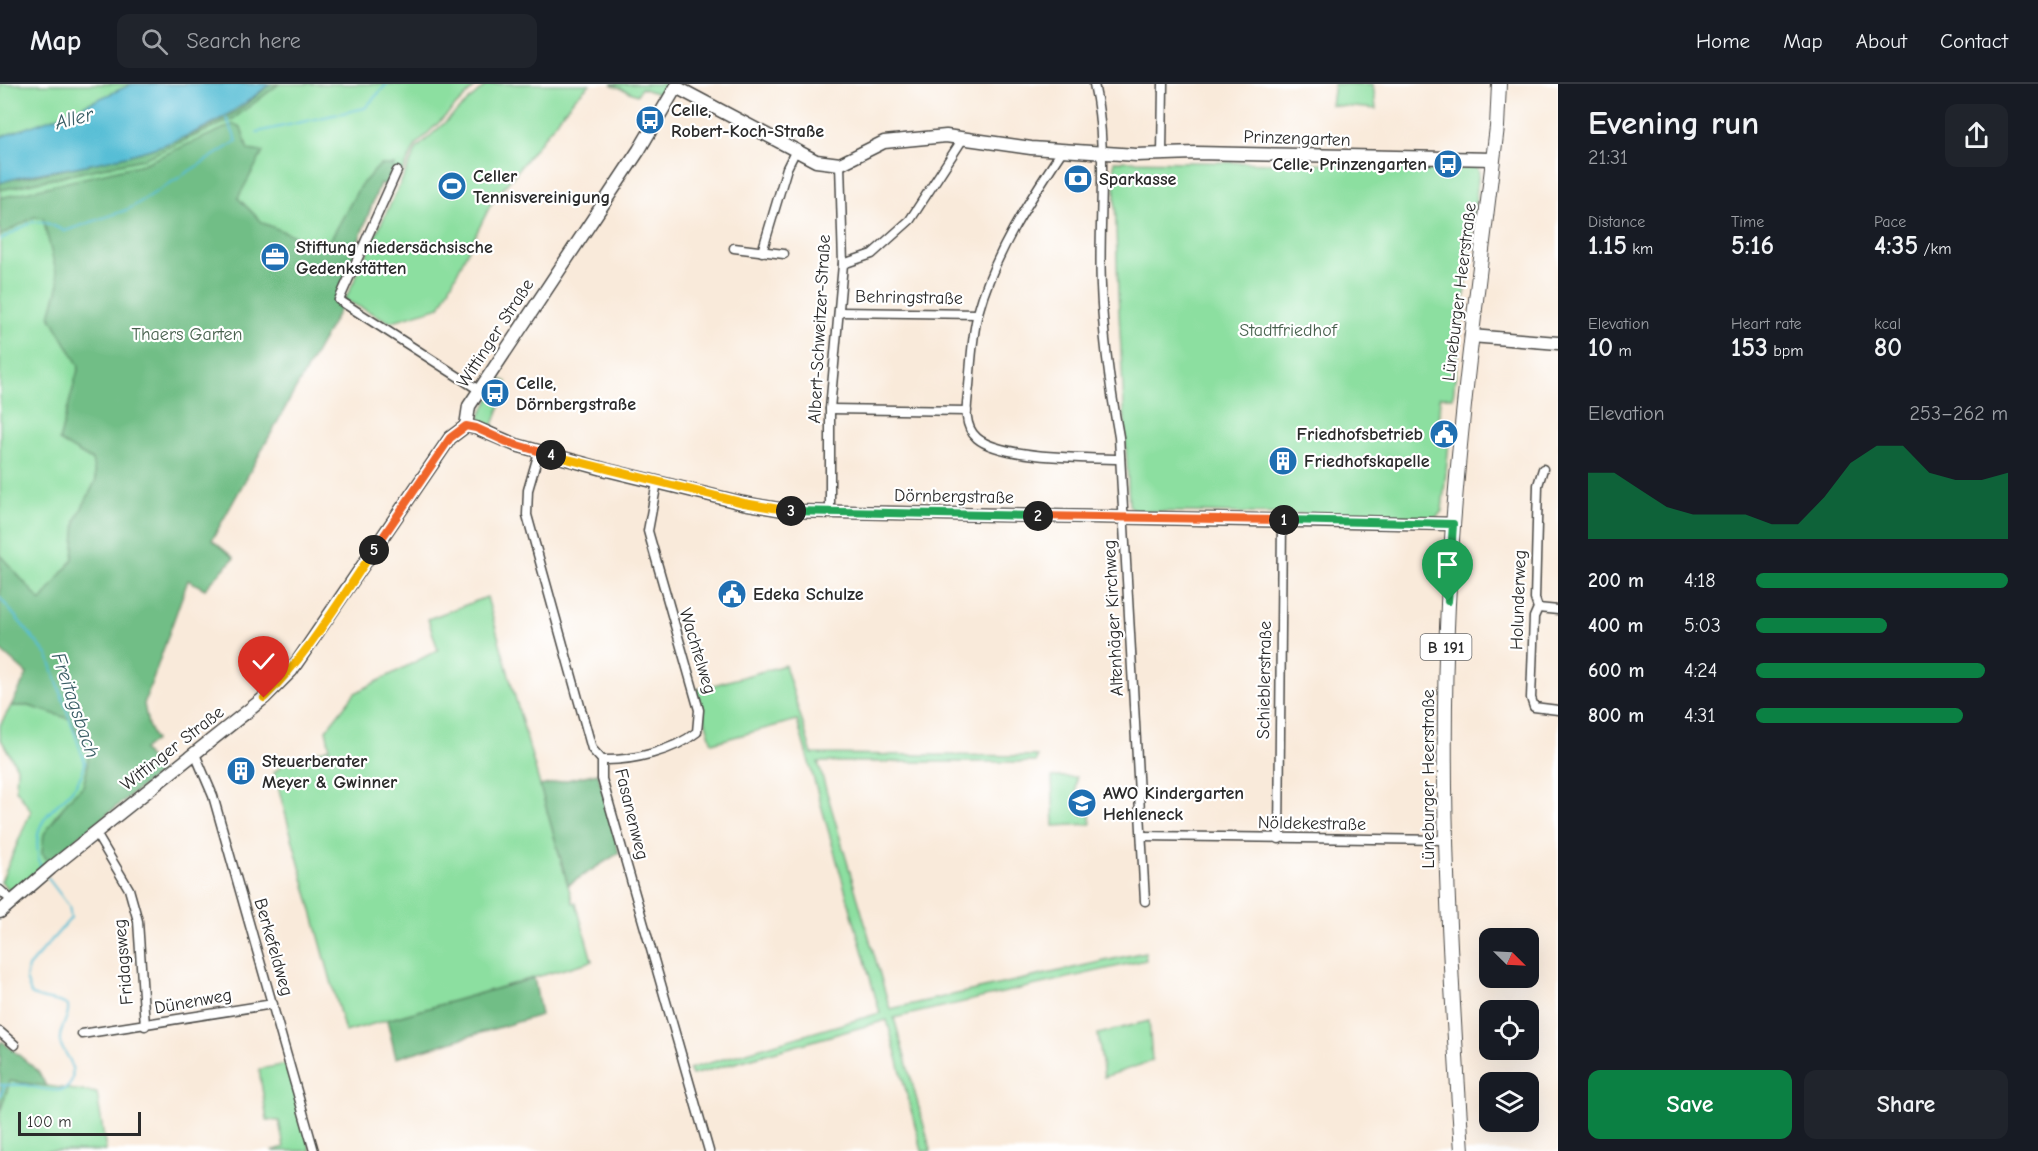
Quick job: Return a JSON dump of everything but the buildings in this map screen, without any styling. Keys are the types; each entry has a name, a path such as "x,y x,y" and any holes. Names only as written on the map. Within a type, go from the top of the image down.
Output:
{"main road":[{"name":"Lüneburger Heerstraße","path":"1462,1151 1445,840 1445,682 1453,524 1493,159 1499,84"},
{"path":"677,85 827,165 840,164 884,142 964,137 1062,151 1101,154"},
{"name":"Wittinger Straße","path":"0,912 95,832 264,698 291,671 450,438 466,426 468,408 479,390 639,150 677,85"},
{"name":"Prinzengarten","path":"1101,154 1196,153 1493,159"},
{"path":"1472,336 1558,343"},
{"name":"Dörnbergstraße","path":"466,426 539,452 767,507 830,512 1453,524"}],"street":[{"name":"Altenhäger Kirchweg","path":"1094,84 1099,105 1101,154 1101,286 1120,459 1145,901"},
{"path":"1162,155 1163,84"},
{"path":"843,264 872,254 910,220 964,137"},
{"path":"762,252 787,168 796,150"},
{"path":"1062,151 1007,242 978,314 967,411 969,428 977,438 990,445 1056,458 1120,459"},
{"name":"Albert-Schweitzer-Straße","path":"830,512 830,410 843,264 840,164"},
{"path":"397,171 339,300 479,390"},
{"path":"734,248 784,254"},
{"name":"Behringstraße","path":"839,312 978,314"},
{"path":"830,410 967,411"},
{"name":"Fasanenweg","path":"539,452 528,490 527,515 592,749 602,760 602,779 709,1151"},
{"name":"Holunderweg","path":"1543,469 1538,485 1535,599 1538,608 1534,618 1531,704 1537,708 1558,710"},
{"name":"Wachtelweg","path":"602,760 618,761 683,743 697,732 699,710 648,531 657,482"},
{"name":"Schieblerstraße","path":"1279,839 1282,520"},
{"path":"1538,608 1558,610"},
{"name":"Berkefeldweg","path":"195,754 213,796 314,1151"},
{"name":"Fridagsweg","path":"95,832 129,889 138,921 145,1026"},
{"name":"Nöldekestraße","path":"1142,836 1445,840"},
{"path":"0,890 12,901"},
{"name":"Dünenweg","path":"82,1034 145,1026 273,1004"},
{"path":"0,1032 15,1045"}],"green space":[{"name":"Thaers Garten","path":"0,84 478,84 416,145 403,171 392,170 386,185 380,183 341,288 83,368 78,452 92,460 97,481 77,558 42,602 0,644"},
{"path":"270,84 279,84 233,119 143,159 0,190 0,183 3,181 122,157 179,139 234,113"},
{"name":"Celler Tennisvereinigung","path":"487,84 590,84 573,100 491,204 440,307 390,322 345,300 417,148"},
{"path":"611,84 670,84 664,96 641,88 637,95"},
{"path":"1334,84 1373,84 1376,109 1331,105"},
{"name":"Thaers Garten","path":"234,124 241,127 248,150 263,152 238,198 263,223 319,246 332,237 360,186 380,165 394,165 386,185 380,183 341,288 345,300 212,540 234,558 205,589 188,580 144,704 148,725 155,740 143,750 160,772 48,861 42,853 44,834 69,799 83,786 88,754 70,719 29,706 11,706 27,674 0,650 0,555 41,601 73,559 76,520 96,480 92,460 59,441 79,366 50,316 59,284 43,218 34,217 0,236 0,198 143,164"},
{"name":"Stadtfriedhof","path":"1114,161 1475,165 1479,171 1453,397 1440,397 1439,423 1451,423 1442,511 1437,517 1136,511 1129,505"},
{"path":"500,379 507,382 507,387 493,425 498,431 481,423 480,416"},
{"path":"487,597 573,903 576,903 592,961 345,1032 274,772 288,761 330,748 326,730 355,693 438,650 428,619"},
{"path":"785,665 812,754 1037,756 1036,762 818,762 890,1009 1145,952 1146,960 894,1018 931,1151 922,1151 887,1020 692,1075 689,1069 880,1013 797,720 712,743 696,690"},
{"path":"11,706 29,706 71,719 88,754 83,787 55,816 42,853 48,861 13,894 1,882 31,811 16,789 17,767 0,738 0,725"},
{"path":"598,773 619,853 568,885 540,786"},
{"path":"1052,777 1076,777 1077,812 1090,812 1091,824 1054,826"},
{"path":"534,978 541,1015 396,1058 387,1020"},
{"path":"1149,1021 1152,1061 1104,1077 1098,1034"},
{"path":"2,1041 39,1072 46,1086 10,1081 0,1112 0,1044"},
{"path":"288,1064 311,1151 272,1151 284,1147 279,1121 267,1120 259,1069"},
{"path":"10,1081 97,1093 106,1151 0,1151 0,1112"}],"water":[{"name":"Aller","path":"132,84 270,84 227,115 184,137 138,153 32,174 0,183 0,137 65,114"}],"waterway":[{"path":"257,132 365,108 387,84"},
{"path":"0,240 32,222 44,222 65,231 129,209 237,141 226,117"},
{"name":"Freitagsbach","path":"0,598 48,656 85,763 71,791 44,820 38,833 37,849 42,871"},
{"name":"Freitagsbach","path":"0,1085 24,1085 57,1091 69,1085 72,1078 72,1067 60,1042 68,1006 31,994 26,979 28,967 71,918 69,906 47,877"},
{"path":"0,1096 5,1085"}],"place":[{"name":"Celle, Robert-Koch-Straße","path":"650,120"},
{"name":"Celle, Prinzengarten","path":"1448,164"},
{"name":"Sparkasse","path":"1078,179"},
{"name":"Celler Tennisvereinigung","path":"452,186"},
{"name":"Stiftung niedersächsische Gedenkstätten","path":"275,257"},
{"name":"Celle, Dörnbergstraße","path":"495,393"},
{"name":"Friedhofsbetrieb","path":"1444,434"},
{"name":"Friedhofskapelle","path":"1283,461"},
{"name":"Edeka Schulze","path":"732,594"},
{"name":"Steuerberater Meyer & Gwinner","path":"241,771"},
{"name":"AWO Kindergarten Hehleneck","path":"1082,803"}],"route":[{"path":"264,698 291,671 310,646 450,438 466,426 516,445 607,470 744,503 790,511 1453,524 1448,601"}]}
